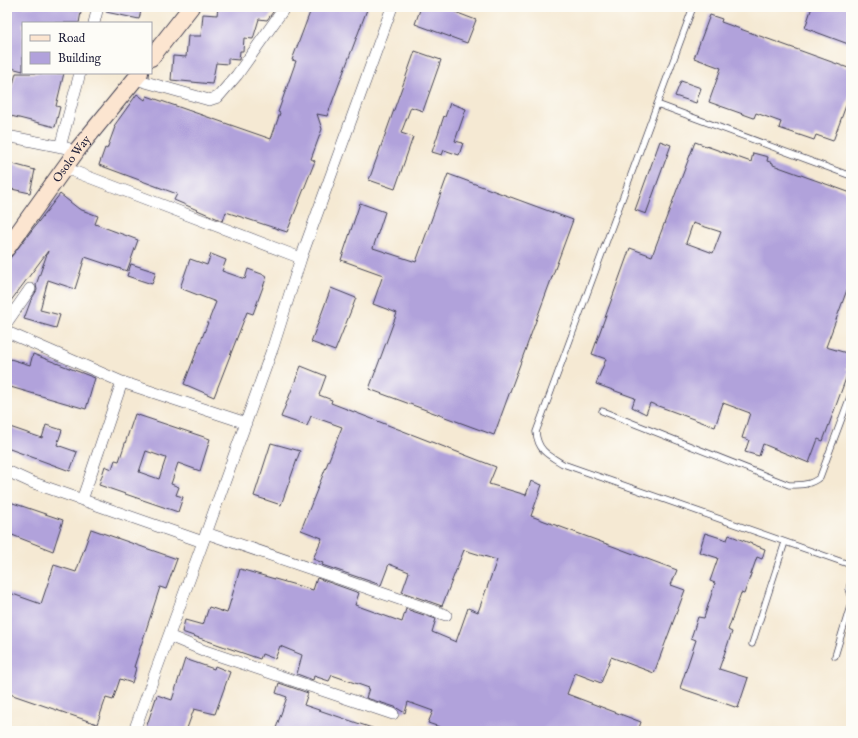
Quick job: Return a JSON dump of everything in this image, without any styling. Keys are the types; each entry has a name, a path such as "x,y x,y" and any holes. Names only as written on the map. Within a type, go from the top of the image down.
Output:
{"main road":[{"path":"152,57 191,7"},
{"name":"Osolo Way","path":"7,248 78,149 137,76"}],"street":[{"path":"94,22 98,7"},
{"path":"137,76 209,100 218,97 237,75 285,7"},
{"path":"134,731 273,347 300,258 392,7"},
{"path":"60,147 80,74"},
{"path":"7,136 60,147 78,149"},
{"path":"65,168 300,258"},
{"path":"7,322 30,289"},
{"path":"7,332 122,382 246,423"},
{"path":"82,500 122,382"},
{"path":"7,471 31,482 82,500 205,537 446,615"},
{"path":"169,636 205,651 393,714"}],"lane":[{"path":"693,7 536,432 537,443 546,454 563,464 851,565"},
{"path":"657,104 851,176"},
{"path":"602,411 789,485 800,485 810,484 820,477 851,394"},
{"path":"752,644 785,542"},
{"path":"851,581 849,589 851,595"},
{"path":"835,656 851,603"}],"building":[{"path":"7,7 82,7 79,22 22,22 22,71 7,67 10,47 7,46"},
{"path":"106,7 142,7 139,19 106,12"},
{"path":"218,7 273,7 273,12 267,20 259,19 253,39 244,38 243,51 240,51 239,60 228,59 228,64 216,63 212,84 171,80 173,56 186,57 188,36 201,36 203,14 217,15"},
{"path":"312,7 368,7 327,116 317,114 322,129 311,159 315,161 287,232 226,212 223,221 174,200 177,194 99,165 105,148 107,149 115,127 114,126 137,94 145,100 147,96 271,139 280,113 278,112 296,61 292,60"},
{"path":"421,7 450,7 455,12 476,20 467,43 415,24"},
{"path":"812,7 851,7 851,45 805,28"},
{"path":"710,15 722,19 721,22 851,69 851,92 833,141 816,135 814,140 779,128 781,122 756,113 754,118 709,102 721,68 694,58"},
{"path":"415,51 441,60 423,111 411,107 401,133 413,137 395,189 369,180"},
{"path":"16,73 64,74 56,106 60,107 55,127 7,115 7,107"},
{"path":"681,81 701,88 696,103 675,96"},
{"path":"450,103 466,109 455,141 463,143 459,155 444,150 442,155 432,152"},
{"path":"660,141 671,145 646,214 635,210"},
{"path":"695,142 751,162 753,153 768,157 767,161 773,163 773,165 851,193 851,279 826,347 850,354 846,369 849,370 823,441 818,439 809,463 763,444 759,456 745,452 749,440 742,438 750,413 723,403 715,427 650,403 646,414 632,407 635,398 596,384 606,359 592,354 630,248 652,256","holes":["693,223 721,232 713,253 686,243"]},
{"path":"9,163 35,170 30,193 7,188"},
{"path":"448,174 573,220 494,435 369,389 397,313 373,304 383,275 341,260 360,203 385,212 373,248 416,262"},
{"path":"60,194 79,209 98,216 95,224 138,240 127,271 85,257 75,289 48,280 40,310 60,315 56,328 24,319 31,300 37,290 36,285 48,251 7,306 7,262"},
{"path":"211,254 226,260 222,271 245,279 248,269 267,276 253,314 247,312 214,397 184,384 216,302 180,288 190,259 207,265"},
{"path":"131,264 156,272 152,284 127,276"},
{"path":"331,288 356,298 335,351 311,342"},
{"path":"33,354 95,378 86,409 7,386 7,358 30,365"},
{"path":"301,366 326,376 319,395 332,400 331,403 496,467 489,484 526,495 531,481 542,485 531,516 677,570 671,585 685,590 654,673 611,657 601,683 575,673 567,694 641,722 638,731 451,731 428,723 433,711 408,702 405,713 395,707 366,698 369,688 332,675 329,681 314,676 313,680 297,674 302,655 280,646 275,659 262,654 260,659 182,632 185,620 203,625 209,607 227,613 240,569 313,590 317,578 359,593 355,605 402,622 406,609 436,619 432,632 456,642 468,608 478,612 497,560 464,550 442,606 402,592 409,572 389,564 381,585 322,565 323,563 313,559 322,538 301,530 342,427 311,416 307,426 281,417"},
{"path":"135,414 210,439 200,471 178,463 171,484 179,487 176,495 183,497 178,512 99,485 105,466 112,469 115,460 119,461","holes":["146,451 166,458 159,479 139,472"]},
{"path":"46,425 62,430 57,445 77,452 70,471 7,448 7,426 42,438"},
{"path":"271,443 300,451 281,505 254,496"},
{"path":"7,501 63,520 53,551 7,533"},
{"path":"91,529 177,559 166,589 160,587 134,667 136,668 132,683 120,679 113,700 106,698 97,724 7,693 7,592 41,604 54,565 76,572"},
{"path":"705,533 727,540 729,535 765,549 762,559 757,557 744,594 741,593 728,630 732,632 719,669 748,678 738,708 680,688 696,640 691,638 698,617 704,618 715,583 710,581 718,558 699,552"},
{"path":"185,659 214,669 215,666 230,672 215,714 194,709 186,731 155,731 146,728 157,695 172,700"},
{"path":"279,683 308,693 304,705 375,729 375,731 275,731 287,697 276,693"}]}
